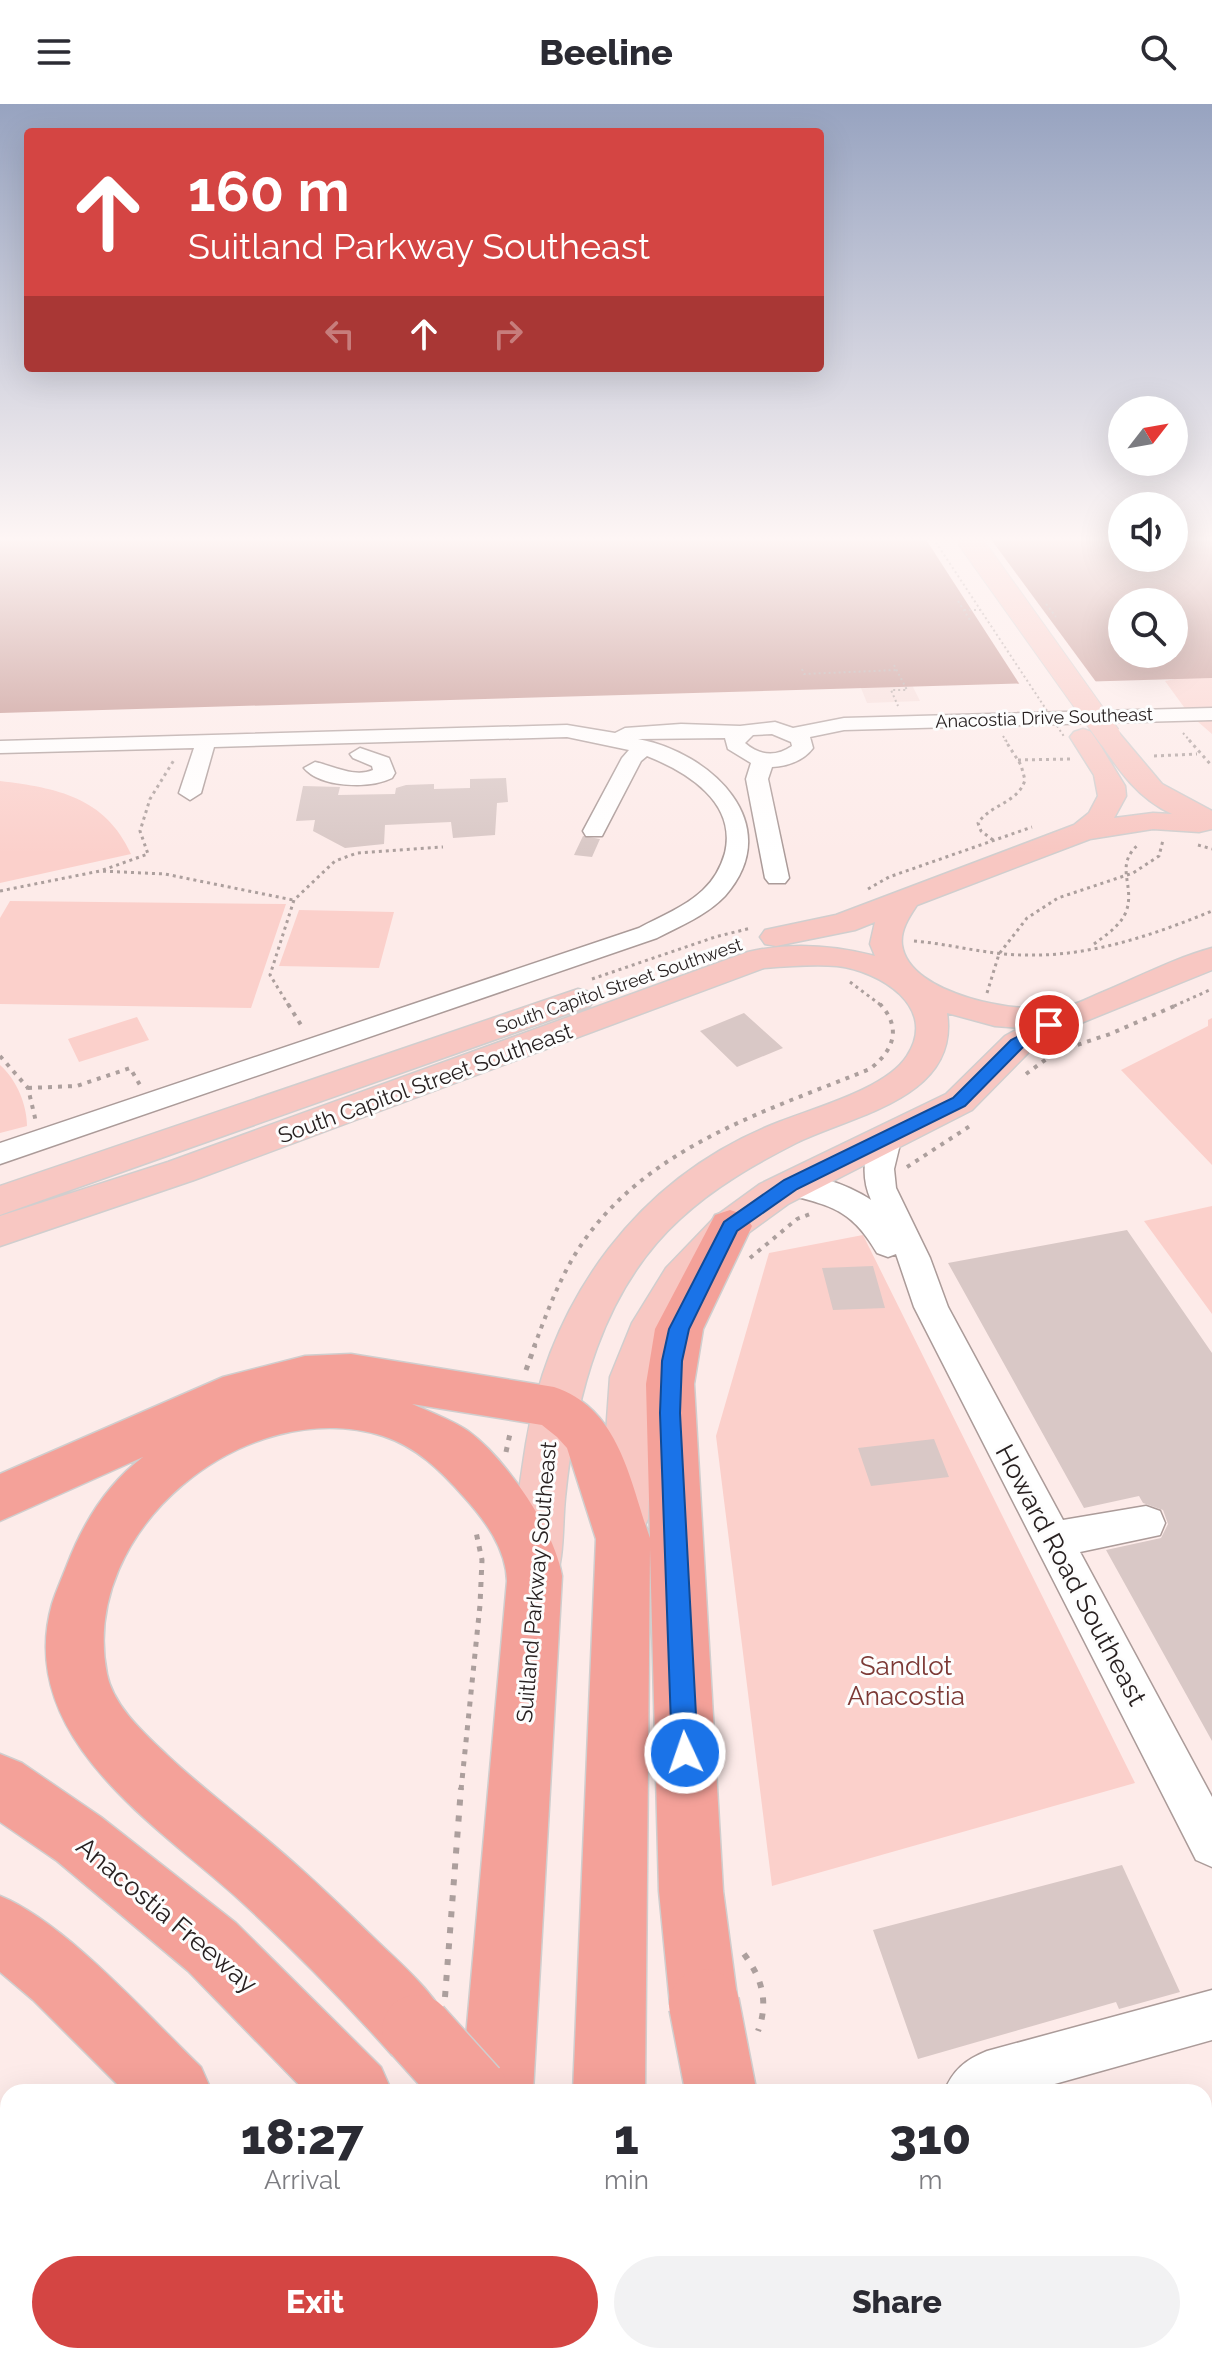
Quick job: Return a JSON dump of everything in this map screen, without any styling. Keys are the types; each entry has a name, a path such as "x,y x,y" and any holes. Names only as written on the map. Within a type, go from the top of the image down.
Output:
{"highway":[{"path":"698,2084 733,1997 691,1891 670,1384 679,1329 737,1244"},
{"path":"0,1498 199,1407 284,1379 328,1374 374,1376 532,1417 575,1422 589,1438 623,1539 609,2084"},
{"path":"468,2084 430,2018 345,1955 133,1763 99,1726 82,1691 75,1653 75,1631 84,1585 94,1559 121,1513 139,1492 175,1461 215,1436 256,1420 324,1408 389,1414 427,1430 457,1449 484,1477 506,1510 535,1571"},
{"name":"Suitland Parkway Southeast","path":"498,2084 535,1571"},
{"name":"Anacostia Freeway","path":"0,1785 79,1839 212,1947 348,2084"},
{"path":"0,1929 57,1976 168,2084"}],"main road":[{"name":"South Capitol Street Southwest","path":"0,1201 728,947 820,930 1084,831 1109,810 1114,794 1111,780 1018,643"},
{"path":"1028,643 1084,742 1149,790 1212,823"},
{"path":"1084,831 1153,821 1212,823"},
{"name":"Suitland Parkway Southeast","path":"535,1571 541,1481 532,1417 574,1343 596,1296 625,1252 659,1215 729,1162 772,1139 891,1088 919,1066 932,1039 932,1021 927,1005 891,961 885,939 888,923 908,897"},
{"name":"South Capitol Street Southeast","path":"0,1231 387,1098 748,962 786,955 840,957 874,966 953,1005 981,1014 1024,1019 1064,1018 1212,958"},
{"path":"623,1539 629,1401 638,1359 653,1323 701,1255 737,1244 791,1184 959,1102 1017,1044 1064,1018"}],"street":[{"name":"Anacostia Drive Southeast","path":"608,735 717,737 775,728 795,734 844,724 1212,714"},
{"path":"0,747 206,741 361,745 428,734 567,731 608,735 646,746 675,759 722,797 738,824 737,854 713,894 648,933 308,1036 0,1154"},
{"path":"428,734 426,756 500,752"},
{"path":"738,736 735,745 744,754 763,760 784,759 800,753 804,744 795,734"},
{"path":"206,741 194,782 223,771"},
{"path":"361,745 382,762 384,773 362,779 319,769 343,766 361,745"},
{"path":"594,831 632,758 646,746"},
{"path":"763,760 757,779 777,878"},
{"name":"Howard Road Southeast","path":"886,1140 879,1169 881,1188 914,1258 931,1307 1212,1844"},
{"name":"Howard Road Southeast","path":"791,1184 849,1200 867,1211 897,1262 931,1307"},
{"path":"1053,1539 1146,1523"},
{"path":"979,2084 987,2077 1212,2015"}],"path":[{"path":"1006,643 1084,742 1018,760"},
{"path":"894,665 907,690 891,690 906,722"},
{"path":"802,669 804,674 897,670"},
{"path":"1144,757 1199,754"},
{"path":"0,891 100,871 148,854 140,831 150,799 174,760"},
{"path":"985,1000 999,954 1020,925 1066,895 1126,876 1156,860 1162,852 1162,837"},
{"path":"1155,840 1162,837 1174,840"},
{"path":"865,891 889,877 993,840"},
{"path":"1089,947 1114,931 1127,915 1131,900 1126,855 1148,841"},
{"path":"1188,842 1212,849"},
{"path":"308,1036 270,975 294,900 335,861 357,853 443,847"},
{"path":"100,871 165,874 294,900"},
{"path":"914,941 999,954 1053,954 1162,929 1212,911"},
{"path":"1018,1082 1056,1052 1110,1034 1212,989"},
{"path":"0,1056 28,1088 37,1130"},
{"path":"28,1088 77,1086 130,1068 146,1094"},
{"path":"901,1176 911,1163 977,1121"},
{"path":"737,1244 797,1219 821,1213"},
{"path":"503,1466 532,1417"},
{"path":"430,2018 455,1845 480,1605 482,1560 473,1523"},
{"path":"755,1970 764,1994 764,2011 733,1997 755,1970"}],"shaded area":[{"path":"0,643 1108,643 1108,668 1188,668 1188,643 1212,643 1212,678 0,713"},
{"path":"898,657 920,701 867,703 861,688"}],"green space":[{"path":"1212,678 1212,734 1189,714 1165,681"},
{"path":"0,781 41,787 77,799 108,820 131,854 0,883"},
{"path":"10,901 286,904 251,1008 0,1004 0,918"},
{"path":"299,910 394,912 379,968 279,966"},
{"path":"137,1017 149,1040 79,1062 68,1039"},
{"path":"1212,1018 1212,1165 1121,1070 1208,1026 1208,1020"},
{"path":"0,1065 20,1092 27,1126 0,1133"},
{"path":"1212,1206 1212,1314 1144,1221"},
{"name":"Sandlot Anacostia","path":"863,1235 1135,1783 772,1886 716,1436 769,1253"}],"pier":[{"path":"993,643 1068,643 1099,686 1022,688"}],"building":[{"path":"506,778 508,802 497,803 495,835 453,838 451,822 385,825 384,844 345,848 313,831 315,820 296,821 303,786 340,787 338,795 395,794 396,788 406,785 434,784 434,789 470,788 470,779"},
{"path":"583,836 600,839 592,857 574,855"},
{"path":"744,1013 783,1048 737,1067 700,1031"},
{"path":"1127,1230 1212,1353 1212,1741 1106,1550 1161,1538 1168,1524 1163,1510 1143,1503 1139,1496 1084,1508 948,1263"},
{"path":"873,1266 885,1308 833,1310 822,1268"},
{"path":"934,1439 949,1477 871,1486 858,1448"},
{"path":"1122,1865 1180,1992 1119,2009 1116,2002 918,2059 873,1930"}],"route":[{"path":"685,1753 670,1384 675,1344 687,1312 730,1226 791,1184 959,1102 1017,1044 1049,1025"}]}
